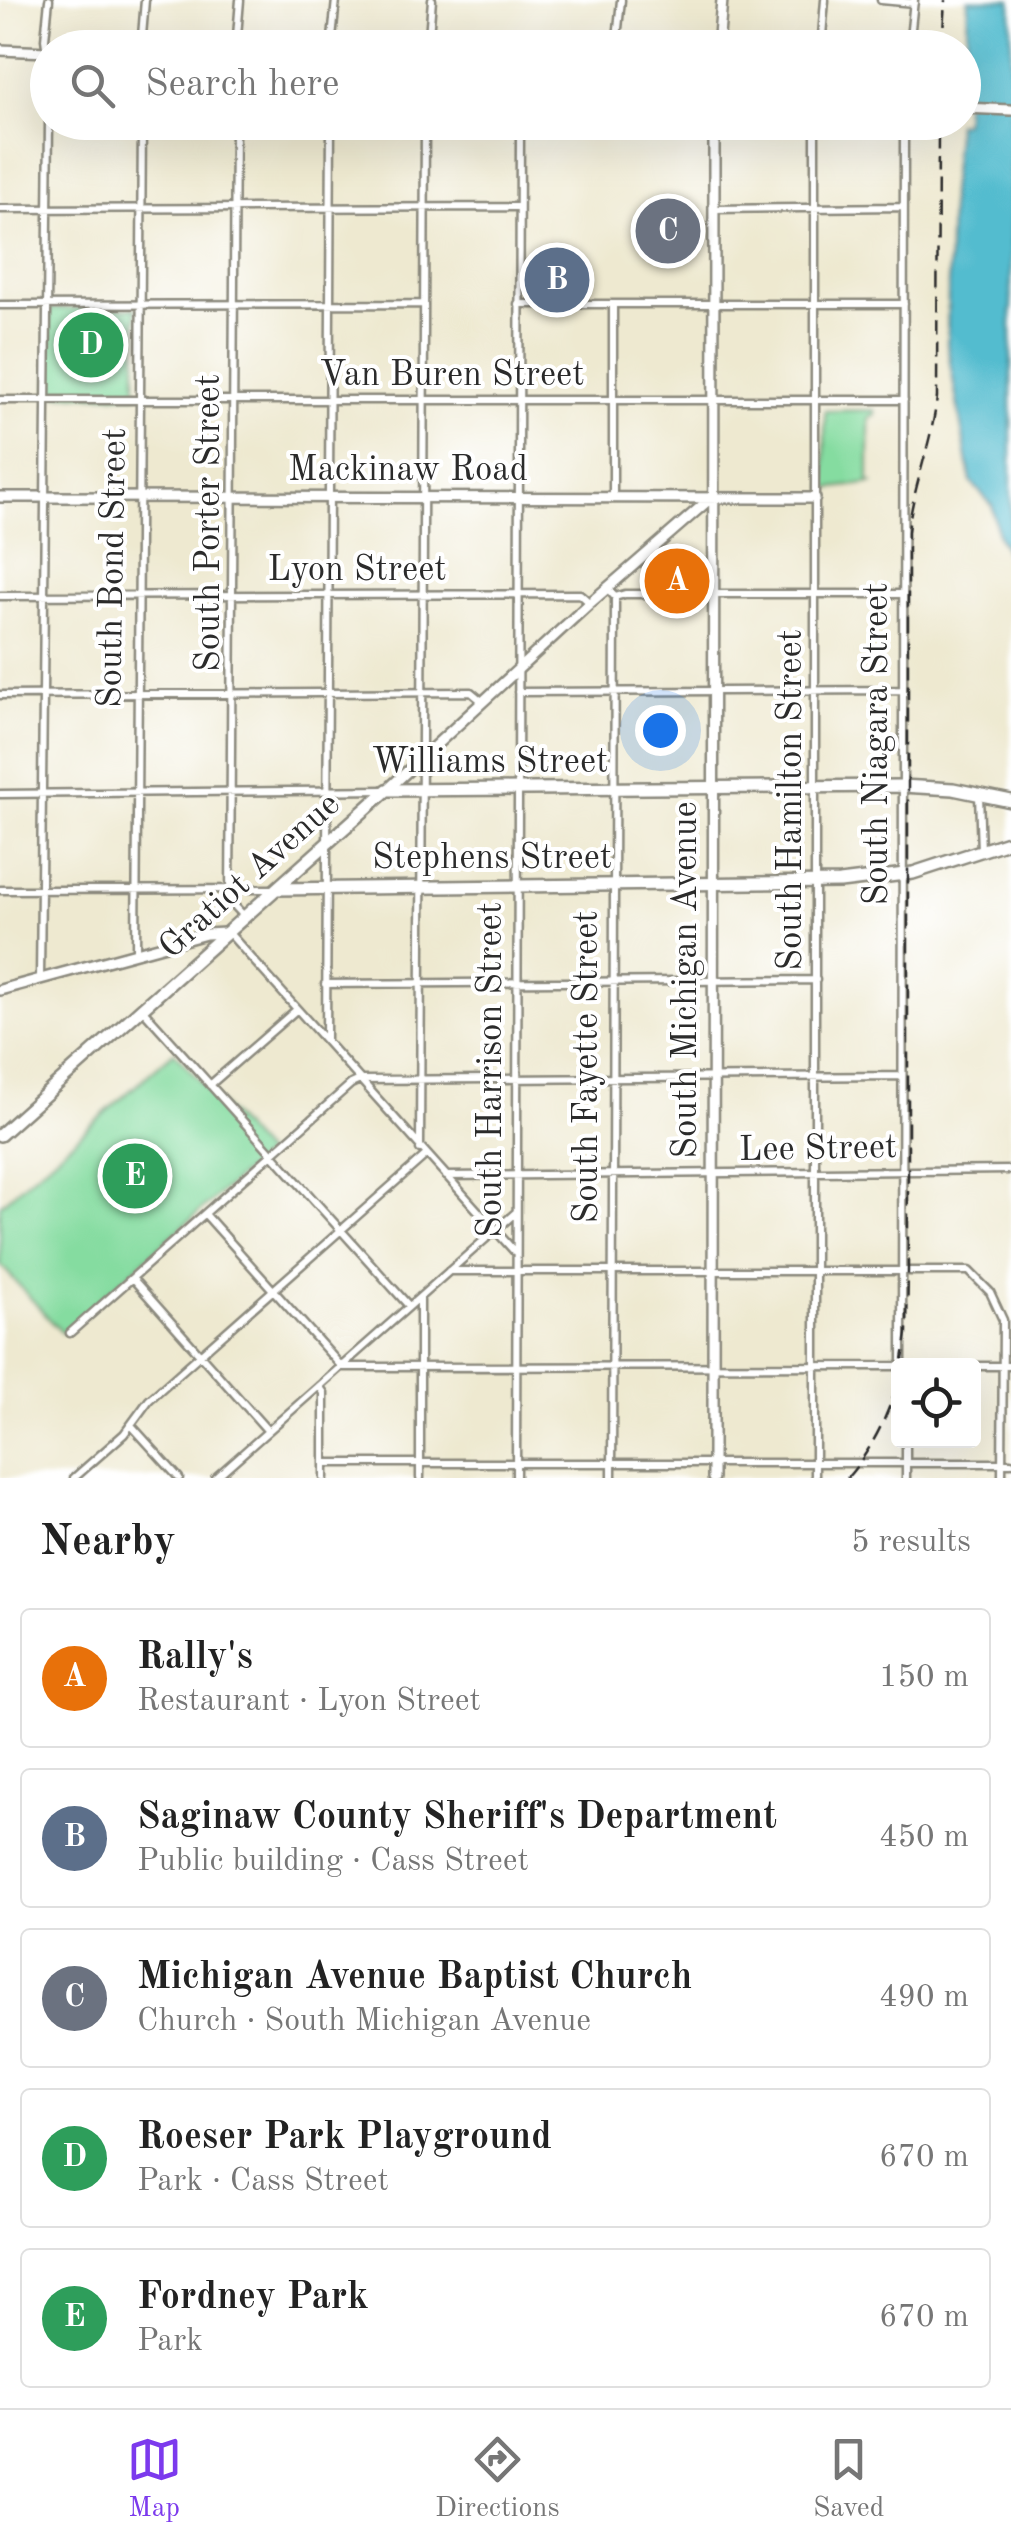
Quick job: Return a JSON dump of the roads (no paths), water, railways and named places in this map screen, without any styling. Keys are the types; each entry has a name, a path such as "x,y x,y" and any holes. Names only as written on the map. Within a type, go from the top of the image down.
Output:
{"highway":[{"name":"Williams Street","path":"387,790 902,786 953,789 1011,800"},
{"name":"Gratiot Avenue","path":"0,1135 387,790"},
{"name":"Stephens Street","path":"276,889 816,883 902,875 1011,841"}],"street":[{"path":"46,30 49,0"},
{"path":"142,30 145,0"},
{"path":"238,30 240,0"},
{"path":"333,30 336,0"},
{"path":"430,30 432,0"},
{"path":"618,30 621,0"},
{"path":"720,30 722,0"},
{"path":"822,30 825,0"},
{"path":"881,0 914,2 912,30"},
{"path":"0,50 30,52"},
{"path":"981,109 1011,110"},
{"path":"40,979 49,140"},
{"name":"South Bond Street","path":"136,953 142,140"},
{"name":"South Porter Street","path":"236,140 230,901 245,917"},
{"path":"326,1041 331,140"},
{"path":"74,1478 131,1424 142,1407 423,1152 420,1080 425,140"},
{"name":"South Harrison Street","path":"516,1478 520,140"},
{"name":"South Michigan Avenue","path":"714,140 714,1478"},
{"name":"South Hamilton Street","path":"815,140 815,1478"},
{"name":"South Niagara Street","path":"900,1358 904,140"},
{"path":"714,208 904,206"},
{"path":"0,209 518,207"},
{"path":"0,305 424,304"},
{"path":"518,304 904,304"},
{"path":"613,304 613,498"},
{"name":"Van Buren Street","path":"0,400 904,400"},
{"name":"Mackinaw Road","path":"0,497 816,498"},
{"name":"Gratiot Avenue","path":"387,790 713,497"},
{"path":"611,592 714,596 902,594"},
{"name":"South Fayette Street","path":"611,592 612,1478"},
{"name":"Lyon Street","path":"0,596 580,594 590,604"},
{"path":"518,692 902,690"},
{"path":"0,695 471,692 482,702"},
{"name":"Williams Street","path":"0,794 387,790"},
{"path":"980,795 981,852"},
{"name":"Stephens Street","path":"0,890 276,889"},
{"path":"0,990 206,934 228,933 515,1252"},
{"path":"325,984 816,980"},
{"path":"143,1010 409,1306"},
{"path":"210,1085 296,1010"},
{"path":"70,1333 360,1080 902,1076"},
{"name":"Lee Street","path":"446,1176 1011,1170"},
{"path":"215,1478 516,1212"},
{"path":"204,1214 342,1366 891,1366"},
{"path":"449,1271 969,1271 981,1280 999,1307 1004,1333 1007,1463 1002,1478"},
{"path":"132,1278 268,1430"},
{"path":"420,1296 420,1478"},
{"path":"981,1366 1007,1366"},
{"path":"319,1386 324,1393 324,1478"},
{"path":"131,1424 179,1478"},
{"path":"906,1448 906,1478"},
{"path":"324,1463 1007,1463"}],"water":[{"path":"968,0 1011,0 1011,563 998,535 992,505 971,482 947,345 950,192 955,140 981,140 981,30 967,30"}],"railway":[{"path":"943,30 945,0"},
{"path":"903,1358 908,1269 908,532 937,397 938,140"},
{"path":"847,1478 878,1432 891,1401"}],"place":[{"name":"Michigan Avenue Baptist Church","path":"668,231"},
{"name":"Saginaw County Sheriff's Department","path":"557,280"},
{"name":"Roeser Park Playground","path":"91,345"},
{"name":"Rally's","path":"677,581"},
{"name":"Fordney Park","path":"135,1176"}]}
